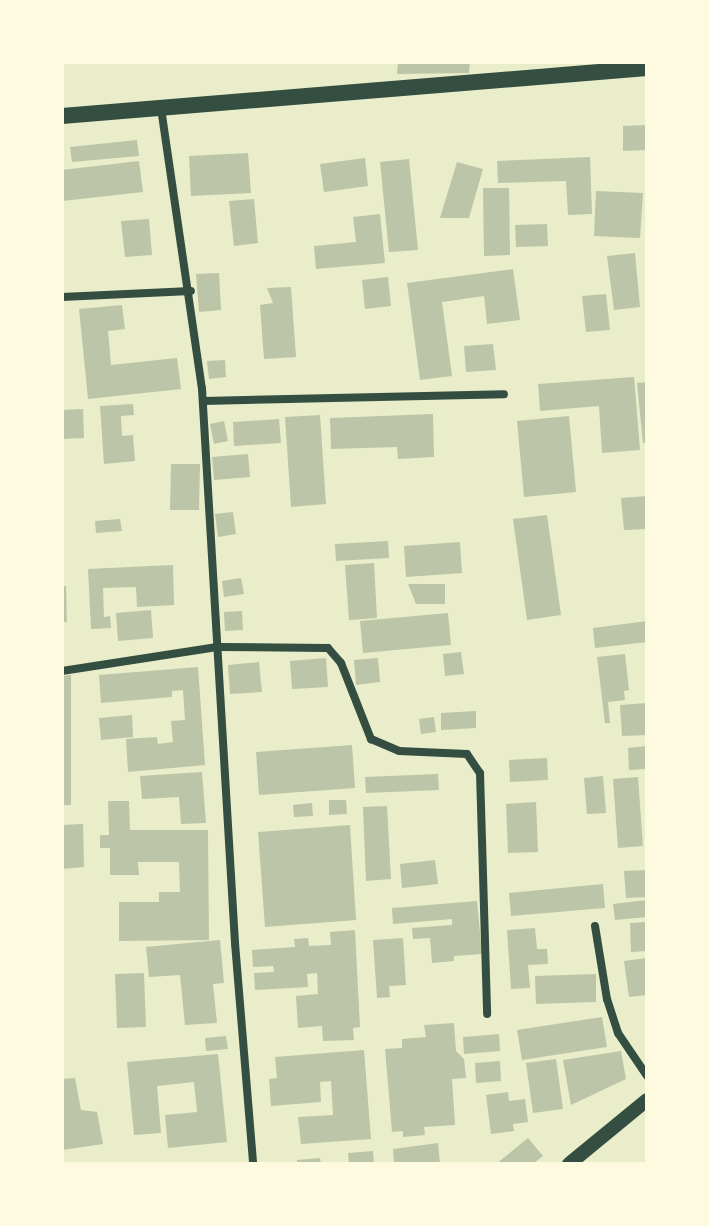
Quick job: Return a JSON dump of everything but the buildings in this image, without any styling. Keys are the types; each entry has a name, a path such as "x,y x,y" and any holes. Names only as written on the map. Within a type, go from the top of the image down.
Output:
{"main road":[{"path":"62,116 647,68"}],"street":[{"path":"161,108 191,291 203,401 253,1164"},
{"path":"62,297 191,291"},
{"path":"203,401 504,394"},
{"path":"62,671 217,647 328,648 341,663 371,739 399,751 467,754 480,773 487,1014"},
{"path":"595,926 607,999 618,1033 647,1076"},
{"path":"569,1164 647,1100"}]}
